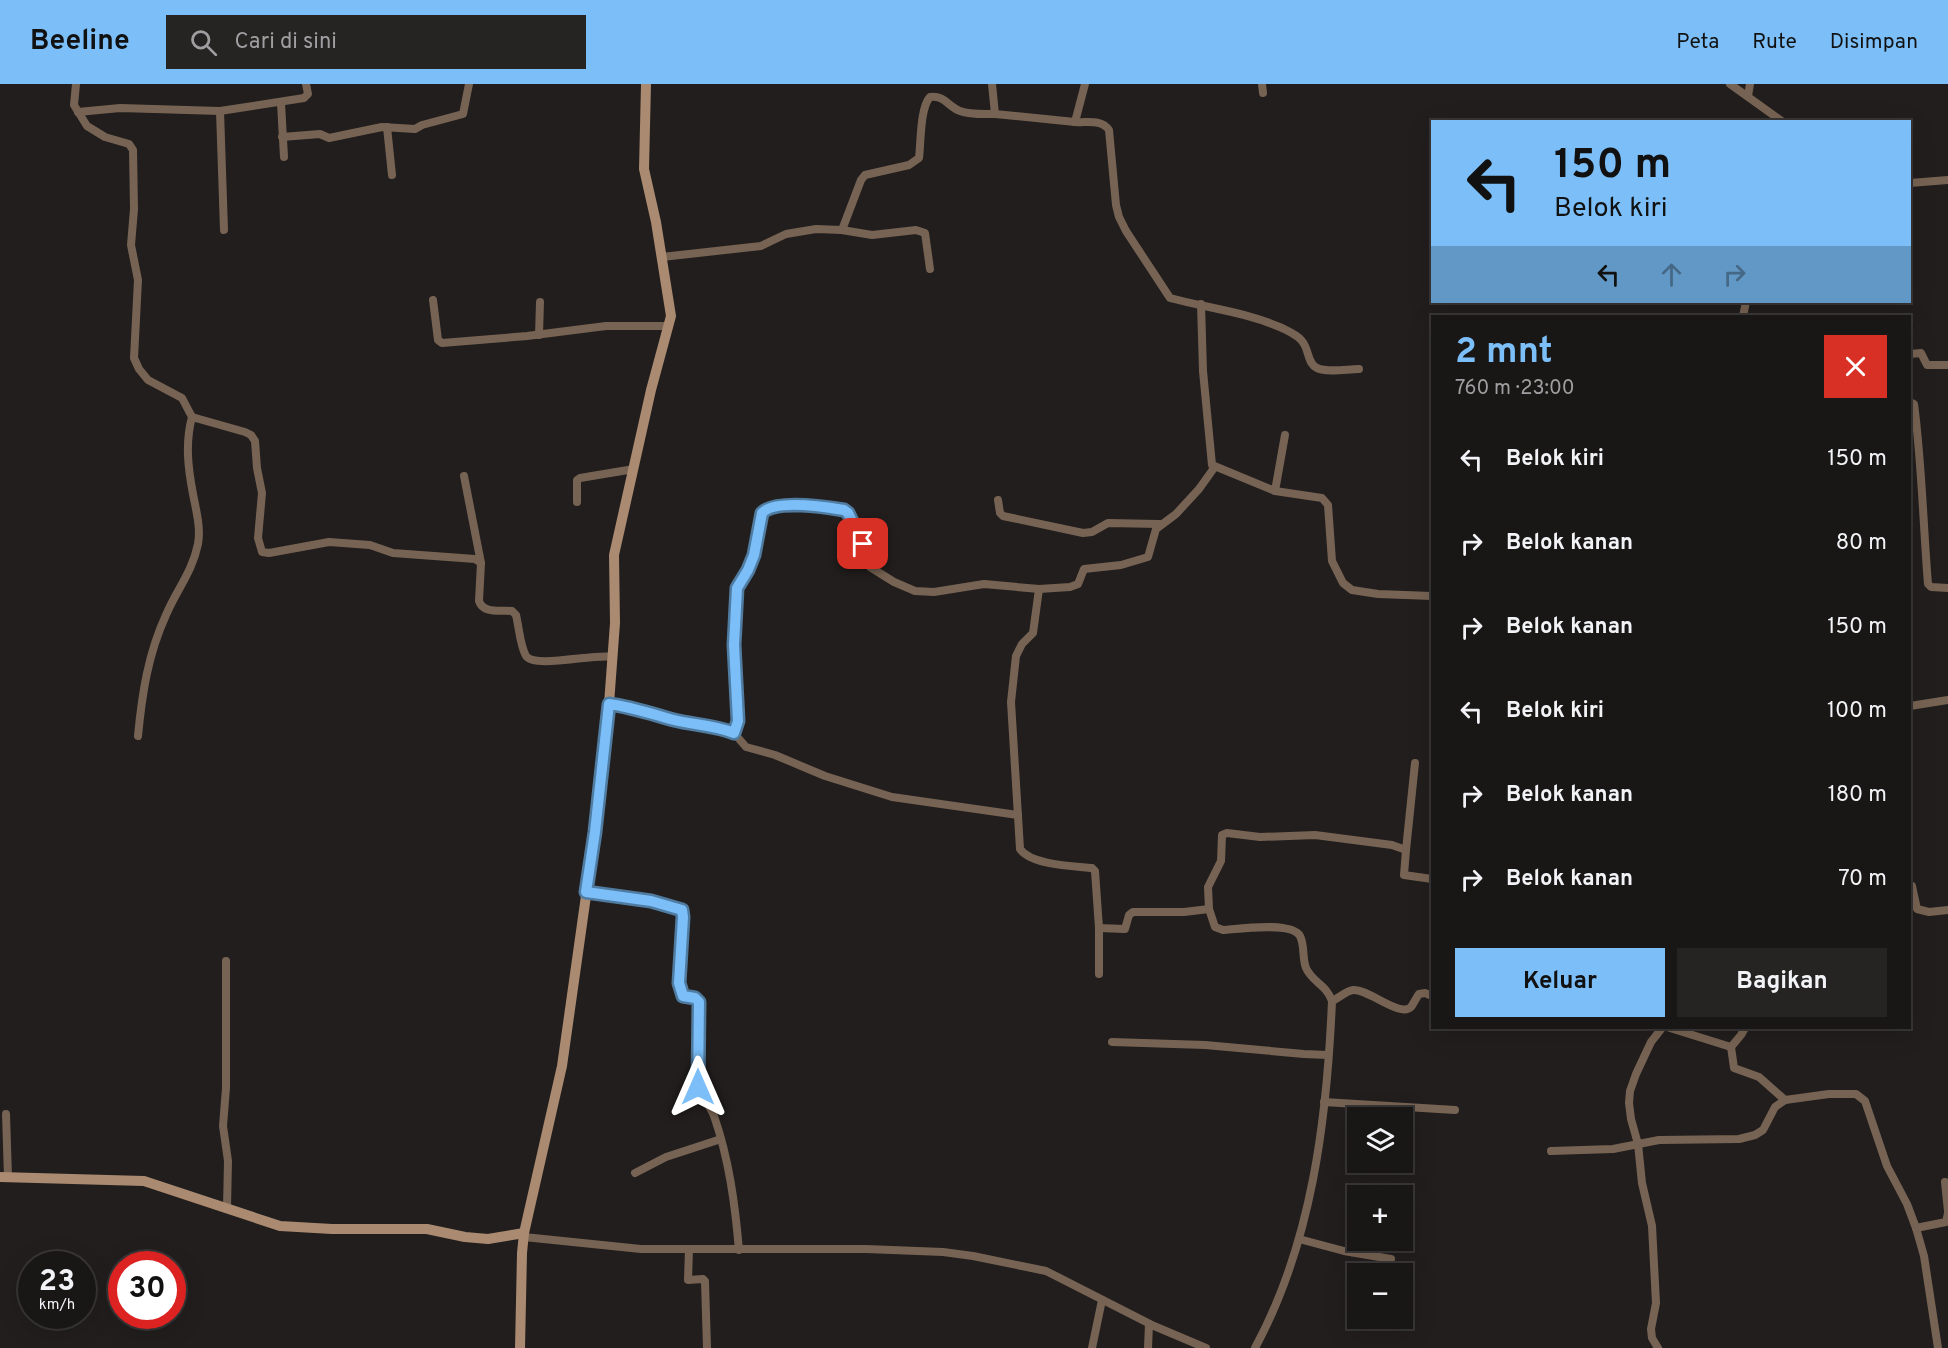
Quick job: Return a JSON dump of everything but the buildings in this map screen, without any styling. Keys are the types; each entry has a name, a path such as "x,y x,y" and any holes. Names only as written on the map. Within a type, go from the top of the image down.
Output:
{"street":[{"path":"76,84 74,102 87,126 97,133 133,147 134,190 130,244 138,280 134,358 148,380 182,398 192,417 187,448 198,517 198,541 193,566 165,615 153,646 142,694 138,736"},
{"path":"78,112 120,108 220,111 307,97 306,84"},
{"path":"282,137 320,134 329,138 387,127 415,129 424,124 461,116 465,110 469,84"},
{"path":"520,1348 524,1235 562,1066 595,832 613,657 614,555 651,390 671,316 662,257 644,169 646,84"},
{"path":"992,84 995,114"},
{"path":"1075,122 1085,84"},
{"path":"1262,84 1263,93"},
{"path":"1730,84 1780,120"},
{"path":"1749,96 1750,84"},
{"path":"842,230 861,180 866,175 909,165 919,158 924,109 930,97 941,97 956,110 962,112 1075,122 1100,122 1109,130 1119,217 1170,298 1256,317 1293,333 1303,342 1310,362 1319,369 1359,369"},
{"path":"280,103 284,158"},
{"path":"220,111 224,230"},
{"path":"387,127 392,175"},
{"path":"1911,183 1948,180"},
{"path":"662,257 761,246 786,234 816,229 872,235 921,231 925,233 930,269"},
{"path":"434,300 439,343 606,326 669,326"},
{"path":"539,334 540,302"},
{"path":"1201,304 1203,371 1211,462 1214,468 1275,491 1326,500 1332,561 1343,583 1352,590 1378,594 1431,596"},
{"path":"1911,354 1921,352 1925,363 1929,366 1948,365"},
{"path":"1911,402 1914,404 1922,480 1928,584 1931,587 1948,588"},
{"path":"192,417 245,432 255,441 256,468 262,493 258,538 262,552 269,554 329,542 370,545 393,553 470,557 481,562"},
{"path":"1275,491 1285,435"},
{"path":"734,733 738,721 734,645 737,588 754,555 762,513 770,507 796,505 844,510 855,525 870,567 894,582 915,591 934,592 984,584 1039,589 1070,587 1078,584 1084,569 1115,566 1148,557 1156,529 1176,514 1199,489 1214,468"},
{"path":"577,502 577,480 580,478 633,469"},
{"path":"464,476 481,562 479,602 481,607 485,610 512,611 516,615 524,653 529,659 558,660 602,655 613,657"},
{"path":"998,500 1000,513 1003,516 1083,533 1092,532 1108,523 1160,524"},
{"path":"1039,589 1033,633 1022,644 1016,656 1011,702 1019,844 1023,853 1038,860 1092,868 1095,871 1099,974"},
{"path":"1911,705 1948,700"},
{"path":"609,704 644,710 682,722 714,726 734,733 746,747 775,755 811,771 869,790 916,801 1018,815"},
{"path":"1415,763 1404,875 1431,879"},
{"path":"1255,1348 1281,1297 1299,1239 1319,1143 1329,1055 1332,1001 1324,986 1306,969 1301,938 1294,930 1277,927 1219,929 1215,927 1209,909 1208,887 1221,861 1222,835 1224,833 1260,837 1315,835 1392,845 1406,850"},
{"path":"1912,886 1917,909 1929,912 1948,910"},
{"path":"586,892 651,901 682,910 680,992 683,996 695,998 699,1002 698,1087 701,1095 708,1101 729,1165 739,1250"},
{"path":"1099,928 1125,929 1129,915 1133,912 1184,912 1209,909"},
{"path":"226,961 226,1088 223,1126 228,1161 227,1208"},
{"path":"1332,1001 1357,990 1398,1009 1406,1010 1410,1008 1419,994 1431,996"},
{"path":"1658,1348 1652,1338 1651,1329 1656,1303 1652,1226 1642,1183 1638,1144 1631,1119 1630,1090 1651,1042 1661,1029"},
{"path":"1673,1029 1731,1047"},
{"path":"1744,1029 1731,1047 1734,1068 1759,1077 1785,1100"},
{"path":"1112,1042 1205,1045 1329,1055"},
{"path":"1551,1151 1613,1149 1659,1140 1739,1138 1755,1135 1763,1130 1775,1107 1785,1100 1849,1093 1862,1098 1887,1167 1907,1204 1916,1228 1924,1256 1938,1348"},
{"path":"1324,1102 1455,1110"},
{"path":"6,1114 4,1177 144,1181 280,1226 332,1229 427,1229 465,1238 488,1239 524,1235 641,1249 866,1249 943,1252 974,1256 1046,1271 1149,1324 1206,1348"},
{"path":"635,1173 666,1157 721,1139"},
{"path":"1916,1228 1946,1222 1948,1212 1946,1182"},
{"path":"1299,1239 1344,1251 1390,1259"},
{"path":"689,1249 688,1280 703,1279 705,1281 707,1348"},
{"path":"1092,1348 1102,1300"},
{"path":"1148,1348 1149,1324"}],"route":[{"path":"698,1087 699,1002 698,999 683,996 679,983 682,910 651,901 586,892 609,704 644,710 682,722 720,727 734,733 738,721 734,645 737,588 754,555 759,524 764,510 773,506 796,505 844,510 855,525 863,544"}]}
